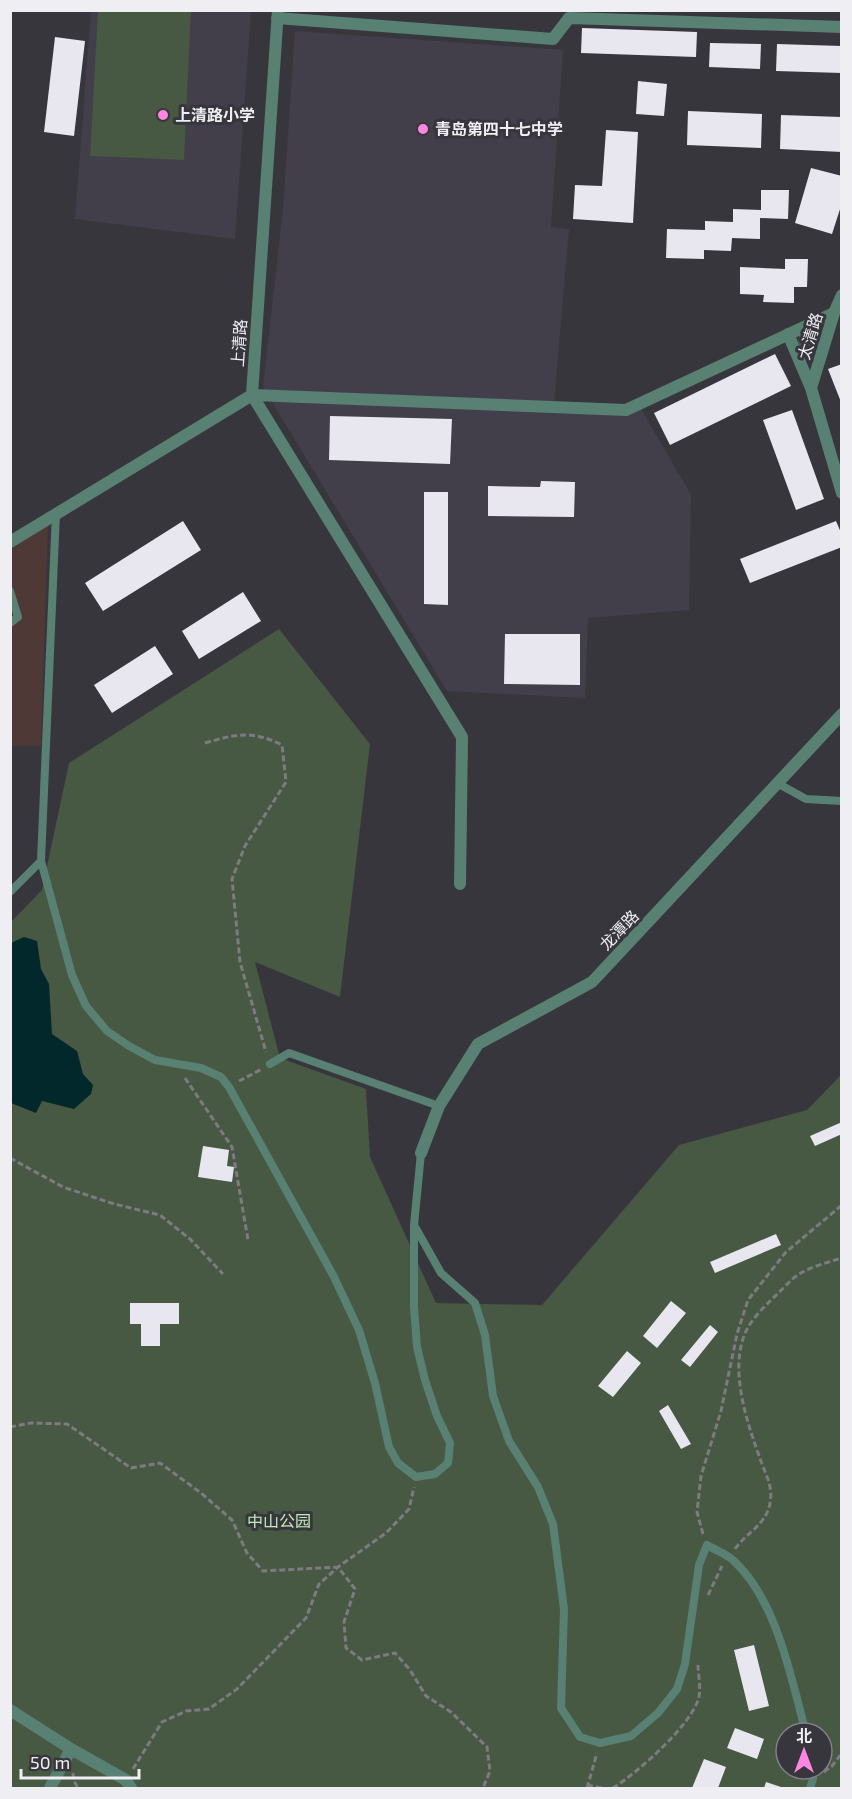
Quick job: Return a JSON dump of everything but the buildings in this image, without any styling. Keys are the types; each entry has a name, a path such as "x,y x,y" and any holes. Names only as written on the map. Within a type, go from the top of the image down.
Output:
{"street":[{"path":"277,14 553,39 569,18 842,27"},
{"name":"上清路","path":"252,395 277,14"},
{"name":"太清路","path":"811,388 834,313 842,295"},
{"path":"10,542 252,395 626,410 834,313"},
{"name":"太清路","path":"788,334 811,388 842,493"},
{"path":"252,395 462,737 459,884"},
{"name":"龙潭路","path":"421,1153 439,1106 478,1044 592,981 842,714"},
{"path":"10,1710 129,1784"},
{"path":"50,1788 71,1749"}],"lane":[{"path":"56,513 41,861 72,975 86,1006 107,1031 155,1060 201,1068 220,1077 229,1087 342,1293 359,1330 375,1383 389,1448 398,1463 416,1477 435,1474 448,1463 450,1443 428,1389 417,1347 414,1307 414,1225 421,1153"},
{"path":"10,591 18,617 10,623"},
{"path":"777,783 806,799 842,801"},
{"path":"10,892 41,861"},
{"path":"270,1064 289,1053 439,1106"},
{"path":"414,1225 441,1273 476,1303 485,1335 493,1396 509,1442 538,1487 553,1524 564,1609 561,1708 580,1737 600,1743 631,1736 658,1713 677,1689 685,1664 699,1565 707,1545 734,1560 755,1587 778,1629 803,1721"}],"path":[{"path":"205,743 238,734 267,737 282,745 286,782 245,846 232,879 240,962 270,1064 229,1087"},
{"path":"175,1064 232,1147 248,1240"},
{"path":"10,1158 63,1187 114,1204 160,1215 191,1239 224,1274"},
{"path":"707,1545 697,1512 701,1476 721,1411 737,1334 748,1300 786,1252 842,1204"},
{"path":"707,1600 710,1590 729,1557 740,1542 766,1518 771,1502 770,1480 763,1466 742,1393 738,1366 747,1330 762,1309 799,1275 829,1261 842,1258"},
{"path":"10,1426 31,1423 67,1424 131,1468 160,1463 201,1493 232,1520 247,1553 263,1571 338,1567"},
{"path":"129,1784 162,1722 186,1712 209,1709 237,1689 306,1618 319,1584 338,1567 386,1533 409,1509 416,1477"},
{"path":"338,1567 355,1589 344,1622 346,1648 362,1660 395,1653 410,1670 426,1696 451,1712 487,1747 490,1772 483,1788"},
{"path":"613,1788 629,1778 685,1724 699,1696 698,1661"},
{"path":"600,1743 587,1787 602,1788"},
{"path":"811,1784 832,1766 842,1753"}],"shaded area":[{"name":"上清路小学","path":"91,11 251,11 235,239 75,219"},
{"path":"295,31 563,50 551,227 569,229 554,403 639,405 691,495 689,610 588,618 585,698 447,691 263,387 283,209"},
{"path":"48,525 41,746 11,746 11,549"}],"green space":[{"path":"98,11 191,11 184,160 90,156"},
{"path":"809,330 817,333 820,341 817,349 809,352 801,349 798,341 801,333"},
{"name":"中山公园","path":"279,629 370,744 340,997 255,962 280,1058 366,1089 370,1157 436,1303 542,1305 679,1145 807,1110 841,1075 841,1788 11,1788 11,922 42,890 69,763"}],"water":[{"path":"24,937 37,941 41,969 49,984 52,1034 77,1051 83,1074 93,1085 91,1094 74,1109 42,1101 36,1113 11,1103 11,943"}],"place":[{"name":"上清路小学","path":"163,115"},
{"name":"青岛第四十七中学","path":"423,129"}]}
